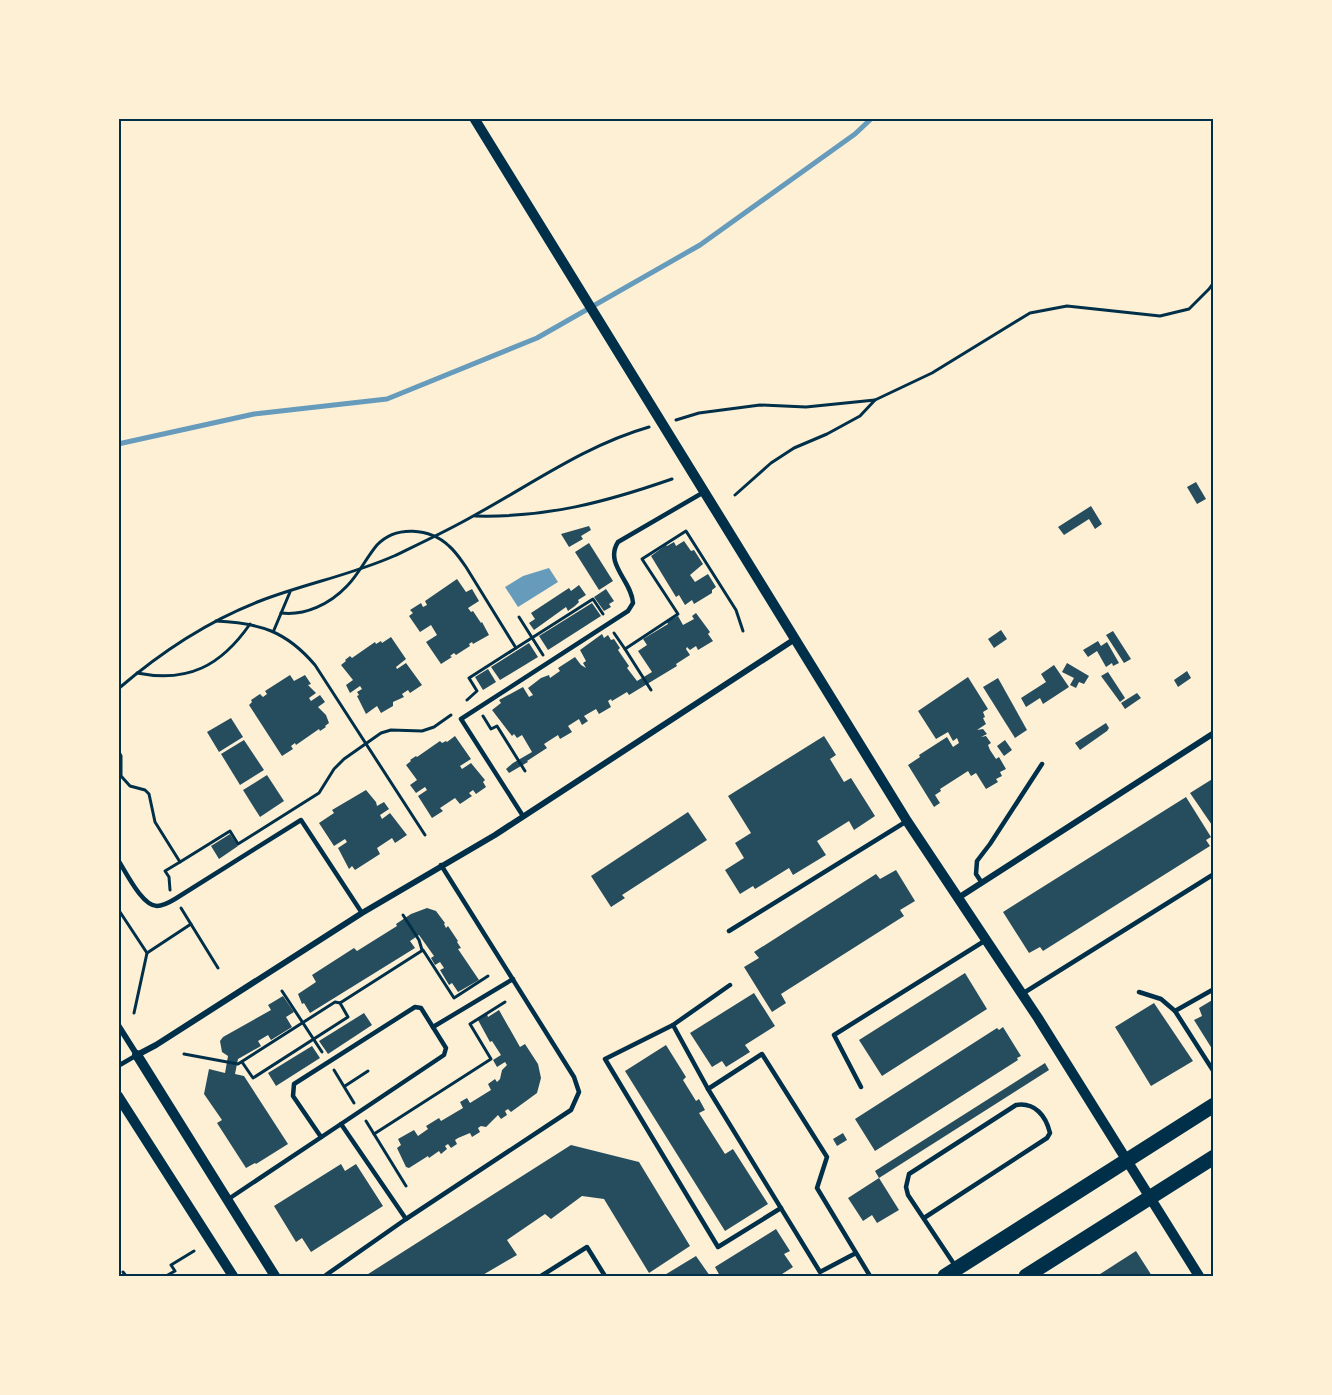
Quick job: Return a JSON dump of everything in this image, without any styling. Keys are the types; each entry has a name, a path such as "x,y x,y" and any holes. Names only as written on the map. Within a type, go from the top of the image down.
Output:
{"main road":[{"path":"951,1273 1214,1106"},
{"path":"1026,1276 1214,1157"}],"street":[{"path":"474,118 907,821 1022,994 1199,1276"},
{"path":"137,1055 176,1033 362,913 523,816 796,639"},
{"path":"958,898 1214,733"},
{"path":"118,1025 275,1276"},
{"path":"118,1096 233,1276"}],"lane":[{"path":"523,816 461,719 628,611 633,603 633,594 613,557 618,542 704,492"},
{"path":"982,883 976,874 977,861 1042,764"},
{"path":"118,860 141,896 149,904 158,906 175,898 301,820 362,913"},
{"path":"729,931 907,821"},
{"path":"326,1275 571,1110 579,1092 574,1077 441,865"},
{"path":"1022,994 1214,873"},
{"path":"861,1087 834,1035 986,940"},
{"path":"433,1028 513,980"},
{"path":"730,985 673,1025 605,1059 718,1247 781,1208"},
{"path":"1176,1011 1214,989"},
{"path":"1139,992 1161,999 1176,1011 1214,1072"},
{"path":"227,1200 444,1055 446,1048 421,1008 415,1007 294,1084 293,1096 321,1137"},
{"path":"673,1025 708,1089 820,1272"},
{"path":"708,1089 762,1054 827,1157 817,1188 870,1276"},
{"path":"118,1066 137,1055"},
{"path":"924,1218 1047,1138 1050,1133 1049,1127 1040,1112 1033,1105 1016,1106 909,1174 906,1188 908,1195 924,1218 951,1273"},
{"path":"341,1124 406,1219"},
{"path":"541,1276 587,1247 605,1276"},
{"path":"813,1276 856,1253"}],"path":[{"path":"667,422 699,413 760,405 806,406 875,400 932,373 1030,313 1067,306 1160,316 1189,309 1214,282"},
{"path":"735,495 771,463 794,448 860,416 875,400"},
{"path":"118,689 183,639 214,621 262,600 392,556 474,516 588,451 634,431 656,425"},
{"path":"474,516 502,517 540,514 593,505 672,478"},
{"path":"281,613 303,612 321,606 334,598 348,586 378,544 393,534 418,531 433,536 448,545 458,555 516,648 469,678 477,691 463,704"},
{"path":"274,630 290,592"},
{"path":"519,617 548,663"},
{"path":"214,621 250,624 274,630 306,654 425,835"},
{"path":"137,673 170,676 186,674 206,667 223,655 250,624"},
{"path":"625,649 651,690"},
{"path":"471,697 491,729 497,726 525,771"},
{"path":"218,968 169,889 169,877 165,872 230,831 238,844 312,797 326,785 334,769 381,733 391,730 422,732 434,727 456,711"},
{"path":"118,750 121,756 121,776 130,786 145,790 149,795 155,822 180,862"},
{"path":"118,909 147,953"},
{"path":"404,915 454,998 488,976"},
{"path":"134,1013 147,953 191,924"},
{"path":"184,1054 238,1064 335,1002 340,1003 423,950"},
{"path":"282,991 406,1186"},
{"path":"374,1134 492,1059 470,1024 505,1002"},
{"path":"242,1062 253,1078 348,1017 340,1003"},
{"path":"344,1087 368,1071"},
{"path":"166,1276 175,1271 171,1265 194,1251"},
{"path":"123,1272 126,1276"}],"water":[{"path":"549,568 558,582 518,607 505,587 523,576"}],"building":[{"path":"1196,482 1206,499 1197,504 1187,487"},
{"path":"1091,506 1102,524 1095,529 1089,519 1064,535 1058,527"},
{"path":"589,526 591,530 581,536 583,539 569,547 561,534"},
{"path":"684,541 691,551 694,550 703,564 690,575 695,582 708,574 716,587 712,593 694,604 692,600 685,605 679,595 676,597 651,556 666,545 674,542 676,546"},
{"path":"589,543 613,581 599,590 575,552"},
{"path":"457,579 466,592 472,589 479,601 468,608 482,622 489,635 473,644 472,642 470,646 456,655 454,653 441,664 426,642 437,635 431,625 420,632 409,616 413,613 410,610 421,603 423,607 427,605 425,601"},
{"path":"579,585 586,595 578,600 575,606 568,611 566,607 534,630 529,623 535,619 531,613 569,588 571,591"},
{"path":"606,589 614,601 609,604 611,607 604,611 594,597"},
{"path":"592,603 601,616 548,650 539,636"},
{"path":"696,613 710,632 708,634 713,641 698,650 696,646 690,650 687,647 690,655 676,664 677,666 629,695 627,692 612,701 611,699 608,701 611,707 599,714 596,709 584,716 588,721 582,725 579,719 568,726 572,732 560,739 558,735 544,744 547,748 509,773 506,769 532,752 522,735 517,738 514,734 512,736 492,710 501,703 499,700 523,687 529,697 533,695 528,688 541,678 549,675 550,678 560,671 558,668 575,657 586,668 583,663 586,661 580,650 602,634 604,638 608,635 611,640 614,639 620,648 618,650 629,666 627,668 637,681 652,672 638,651 647,645 643,639 678,616 683,625 694,619 692,616"},
{"path":"1001,630 1007,639 994,648 988,639"},
{"path":"1113,631 1131,659 1124,663 1106,635"},
{"path":"391,637 406,659 396,667 397,669 406,663 422,685 410,693 408,690 402,694 404,697 393,702 393,706 381,713 377,706 366,714 357,696 359,695 357,692 362,689 360,686 350,693 346,685 353,680 341,665 350,656 352,658 375,642 376,644 381,641 382,643"},
{"path":"1098,641 1101,646 1107,642 1119,663 1113,666 1112,663 1106,667 1097,651 1088,657 1083,650"},
{"path":"529,643 538,657 500,680 491,667"},
{"path":"1067,663 1089,676 1084,684 1079,682 1076,688 1070,685 1074,678 1062,672"},
{"path":"1054,665 1069,687 1043,704 1040,698 1026,707 1021,698 1046,682 1041,674"},
{"path":"488,669 496,682 483,690 475,677"},
{"path":"1187,671 1191,678 1178,687 1174,680"},
{"path":"1108,672 1125,698 1120,702 1101,676"},
{"path":"290,675 294,681 305,675 311,684 308,685 316,693 309,698 311,701 320,695 325,702 318,707 326,715 329,723 320,731 319,729 296,745 295,743 291,746 293,749 282,756 249,705 251,700 260,694 263,697 267,694 265,691"},
{"path":"968,677 988,709 983,712 986,724 977,730 983,729 987,734 981,737 986,736 991,743 988,745 990,750 996,759 999,757 1006,769 1000,772 1002,776 996,779 998,782 986,789 976,773 971,776 968,771 940,789 941,791 935,795 940,803 934,807 908,765 947,737 953,747 959,743 957,738 953,741 948,732 936,739 918,711"},
{"path":"998,678 1027,730 1015,738 983,687"},
{"path":"1137,693 1141,698 1125,709 1121,703"},
{"path":"231,718 243,737 219,752 207,732"},
{"path":"1106,723 1109,728 1107,731 1080,750 1075,743"},
{"path":"455,736 471,759 460,766 462,769 471,763 485,780 483,782 486,787 476,794 473,790 469,793 472,796 460,804 455,798 440,808 443,811 432,818 418,796 427,790 425,787 416,793 410,785 417,780 406,765 440,741 447,742"},
{"path":"824,736 836,755 830,759 844,782 851,778 875,816 854,830 849,821 817,841 826,855 793,875 789,868 755,889 753,886 740,894 725,870 744,858 735,843 751,833 728,796"},
{"path":"244,740 264,770 240,785 221,754"},
{"path":"1005,740 1012,750 1004,756 997,746"},
{"path":"267,775 284,801 260,817 243,790"},
{"path":"1214,778 1214,828 1190,793"},
{"path":"366,790 377,806 384,802 389,809 380,815 382,819 390,813 407,835 395,843 392,838 377,848 380,854 355,870 352,866 349,869 338,848 347,842 345,839 334,846 319,823 334,813 332,810"},
{"path":"1186,797 1211,837 1206,840 1210,846 1043,951 1040,947 1029,953 1003,912"},
{"path":"688,812 707,840 622,895 625,898 611,907 591,876"},
{"path":"230,834 238,846 219,859 211,846"},
{"path":"896,870 915,901 900,910 904,916 781,994 786,1003 772,1012 744,967 759,958 754,952 876,874 880,879"},
{"path":"427,908 436,911 446,928 448,926 458,941 461,948 458,949 479,980 458,992 452,983 449,985 440,970 444,968 440,962 435,965 431,958 434,956 419,935 410,941 415,948 310,1013 304,1003 302,1004 298,994 316,982 312,975 354,948 357,951 397,926 396,924 411,914"},
{"path":"965,973 987,1009 882,1076 859,1040"},
{"path":"754,993 775,1026 745,1045 750,1052 726,1067 722,1061 712,1067 690,1033"},
{"path":"283,996 294,1012 286,1017 292,1027 271,1040 268,1035 258,1041 261,1046 238,1059 235,1074 244,1076 288,1144 246,1168 217,1123 222,1120 204,1094 209,1069 225,1073 228,1056 222,1052 220,1041 223,1037 271,1010 268,1005"},
{"path":"1214,999 1214,1052 1194,1020 1202,1016 1199,1008"},
{"path":"1154,1003 1193,1061 1151,1086 1115,1027"},
{"path":"499,1010 520,1047 525,1044 538,1064 541,1078 537,1093 511,1112 508,1109 505,1111 507,1115 501,1119 498,1115 486,1127 478,1128 480,1132 472,1137 470,1133 458,1138 455,1140 457,1144 451,1148 448,1144 445,1146 447,1149 441,1154 439,1151 409,1168 406,1167 397,1148 401,1145 398,1139 414,1130 418,1136 428,1129 426,1126 439,1118 441,1121 463,1108 460,1102 467,1098 470,1103 491,1090 488,1084 495,1079 497,1082 500,1079 502,1070 507,1065 505,1062 497,1067 493,1060 501,1055 492,1041 490,1042 478,1020"},
{"path":"364,1013 372,1025 328,1054 319,1041"},
{"path":"1003,1027 1021,1056 1017,1058 1018,1060 875,1151 855,1119 997,1028 999,1030"},
{"path":"666,1045 686,1077 683,1080 696,1101 699,1099 705,1110 699,1113 725,1154 733,1149 768,1204 725,1231 625,1071"},
{"path":"312,1046 320,1058 276,1086 268,1073"},
{"path":"1045,1063 1049,1070 879,1178 875,1171"},
{"path":"843,1133 847,1140 837,1146 833,1139"},
{"path":"571,1145 639,1162 690,1246 649,1273 604,1199 582,1196 551,1219 545,1214 507,1240 517,1255 481,1276 365,1276"},
{"path":"341,1164 345,1171 356,1164 383,1206 311,1252 302,1238 296,1242 274,1206"},
{"path":"879,1178 899,1210 877,1223 872,1215 863,1221 848,1198"},
{"path":"776,1229 790,1251 784,1254 793,1267 779,1276 720,1276 715,1267"},
{"path":"1136,1251 1152,1276 1097,1276"},
{"path":"696,1256 710,1276 663,1276"}],"waterway":[{"path":"118,444 254,414 387,399 537,338 700,245 855,134 872,118"}]}
